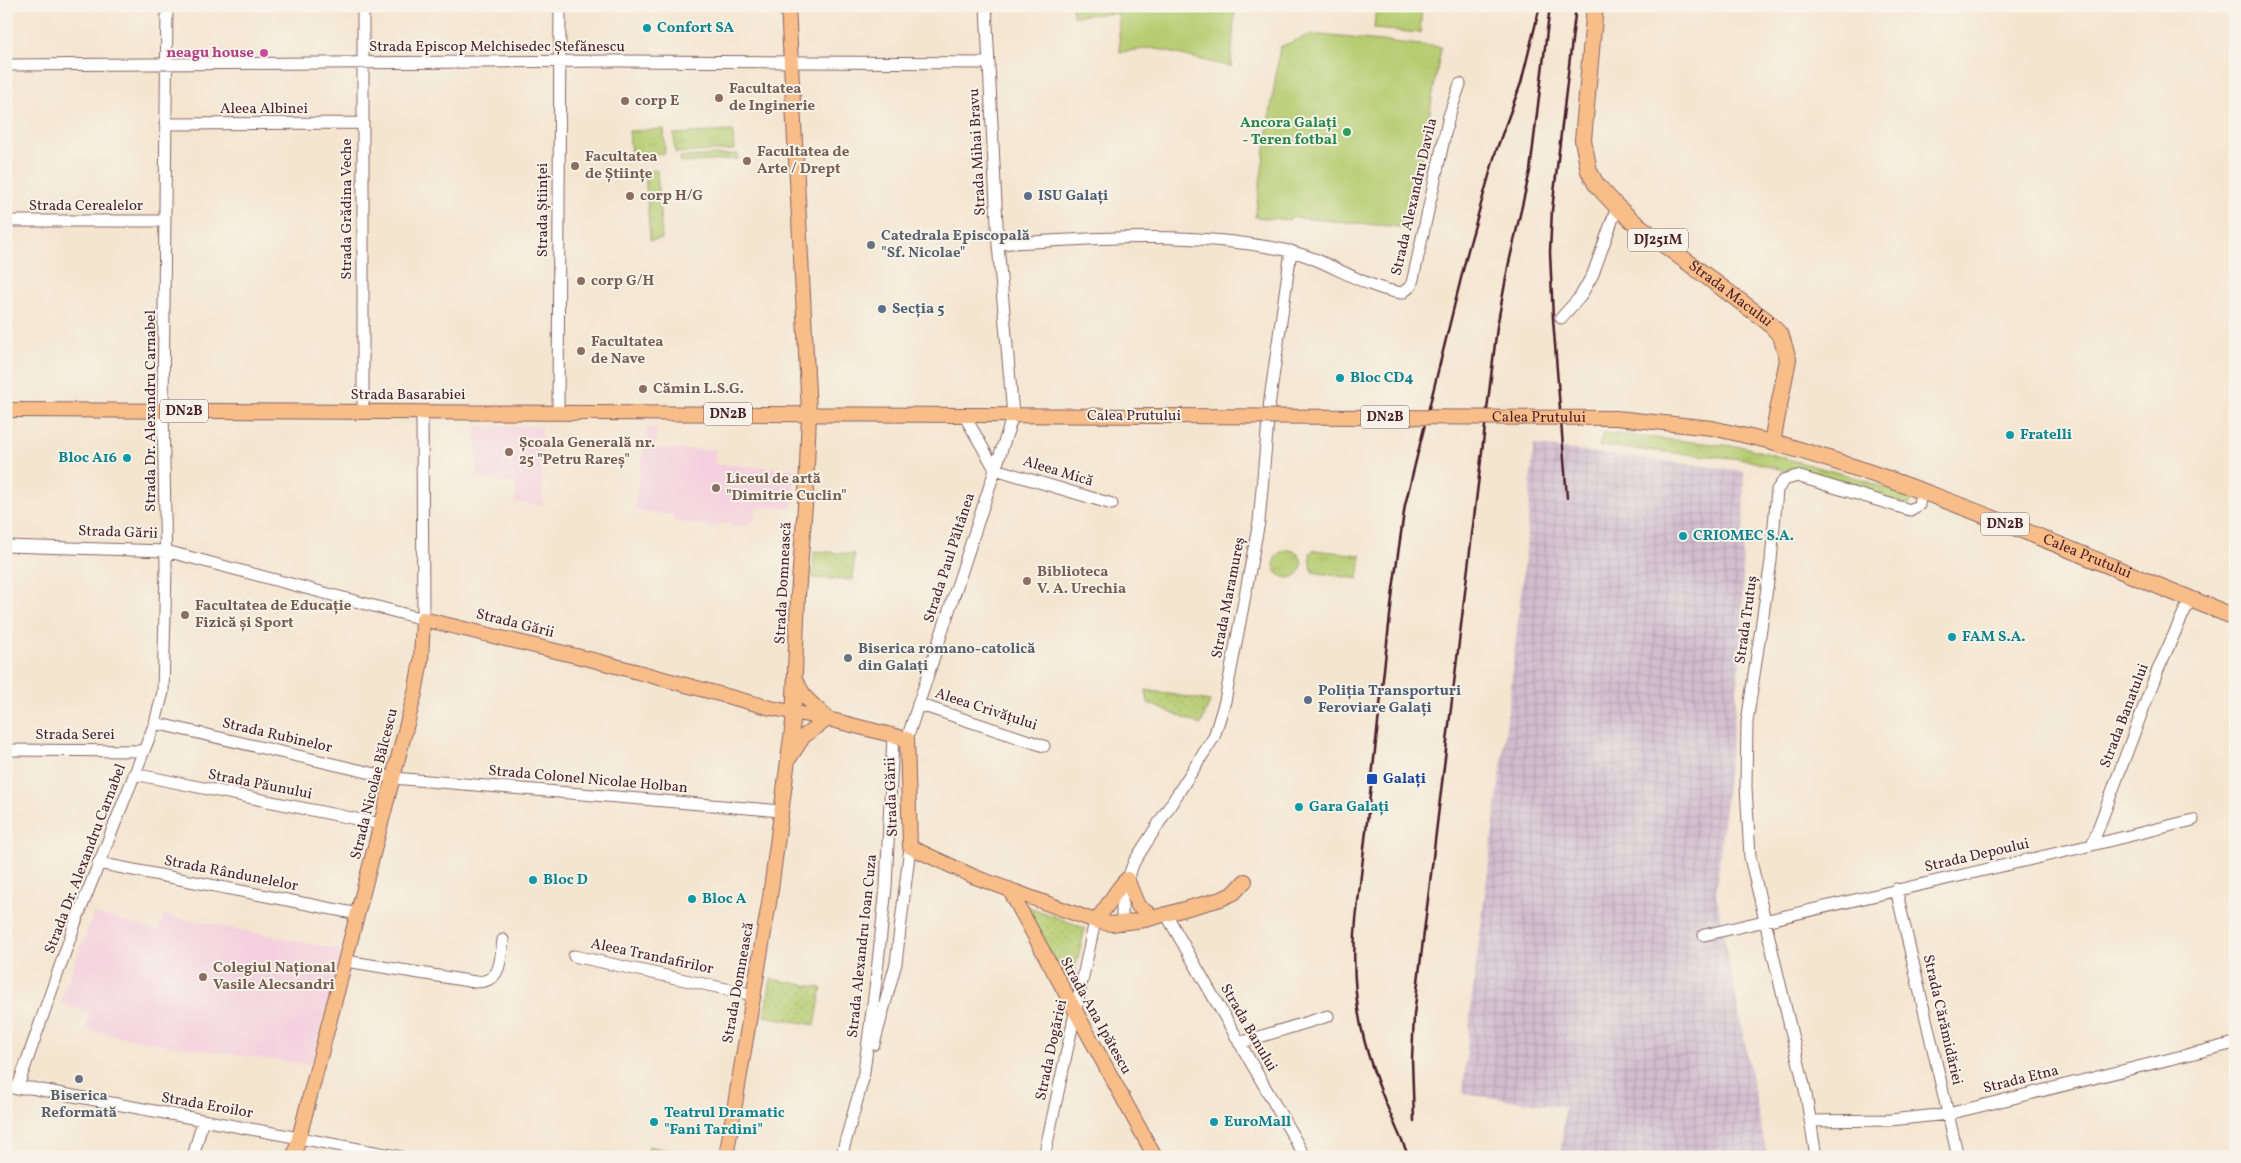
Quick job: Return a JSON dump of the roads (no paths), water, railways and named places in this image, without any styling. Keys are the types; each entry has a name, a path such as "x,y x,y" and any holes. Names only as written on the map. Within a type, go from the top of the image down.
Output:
{"highway":[{"name":"Strada Macului","path":"1596,6 1583,140 1589,171 1600,189 1617,207 1768,322 1781,336 1788,360 1772,442"},
{"name":"Calea Prutului","path":"1772,442 1844,462 1922,491 2235,617"}],"main road":[{"name":"Strada Domnească","path":"726,1157 772,888 794,713 809,415 788,6"},
{"name":"Strada Basarabiei","path":"9,412 363,411 809,415"},
{"name":"Calea Prutului","path":"809,415 1616,418 1712,428 1772,442"},
{"name":"Strada Gării","path":"423,618 907,740 910,847 1009,889 1095,921 1122,924 1160,916 1221,899 1234,893 1245,881"},
{"name":"Strada Nicolae Bălcescu","path":"294,1157 418,679 423,618"},
{"path":"787,766 796,746 804,736 828,719 806,698 795,679"},
{"path":"1095,921 1104,912 1118,888 1127,879 1138,906 1160,916"},
{"name":"Strada Ana Ipătescu","path":"1009,889 1155,1157"}],"street":[{"name":"Strada Dr. Alexandru Carnabel","path":"12,1088 98,863 155,723 163,692 166,551 164,411 166,6"},
{"name":"Strada Grădina Veche","path":"363,6 363,411"},
{"name":"Strada Științei","path":"558,413 560,6"},
{"name":"Strada Mihai Bravu","path":"986,6 998,244 1013,415"},
{"name":"Strada Episcop Melchisedec Ștefănescu","path":"6,65 559,61 989,63"},
{"name":"Strada Alexandru Davila","path":"998,244 1107,237 1172,237 1236,241 1291,251 1402,293 1408,290 1413,279 1449,116 1460,84"},
{"name":"Aleea Albinei","path":"165,124 362,124"},
{"path":"1561,318 1580,297 1593,274 1617,207"},
{"name":"Strada Cerealelor","path":"6,221 166,222"},
{"name":"Strada Maramureș","path":"1122,924 1122,894 1127,879 1157,825 1202,759 1219,724 1259,522 1270,399 1291,251"},
{"name":"Strada Nicolae Bălcescu","path":"422,412 423,618"},
{"path":"964,415 995,469"},
{"name":"Strada Paul Păltânea","path":"907,740 1013,415"},
{"name":"Aleea Mică","path":"995,469 1112,504"},
{"name":"Strada Trutuș","path":"1766,920 1750,857 1746,768 1747,722 1771,561 1777,490 1784,480 1797,476 1910,510 1919,504 1922,491"},
{"name":"Strada Gării","path":"6,546 166,551 423,618"},
{"name":"Strada Banatului","path":"2092,846 2157,672 2190,599"},
{"name":"Aleea Crivățului","path":"918,704 1044,746"},
{"name":"Strada Rubinelor","path":"155,723 393,778"},
{"name":"Strada Alexandru Ioan Cuza","path":"841,1157 863,1079 886,887 893,736"},
{"name":"Strada Serei","path":"6,750 143,751"},
{"name":"Strada Păunului","path":"134,774 381,824"},
{"name":"Strada Colonel Nicolae Holban","path":"393,778 781,811"},
{"name":"Strada Depoului","path":"1704,935 2092,846 2193,820"},
{"name":"Strada Gării","path":"863,1079 896,963 910,847"},
{"name":"Strada Rândunelelor","path":"98,863 358,914"},
{"name":"Strada Cărămidăriei","path":"1896,890 1958,1157"},
{"name":"Strada Banului","path":"1160,916 1239,1043 1305,1157"},
{"path":"1766,920 1816,1157"},
{"name":"Strada Dogăriei","path":"1044,1157 1095,921"},
{"path":"346,961 485,982 492,979 497,972 503,940"},
{"name":"Aleea Trandafirilor","path":"574,956 754,995"},
{"path":"1239,1043 1328,1016"},
{"name":"Strada Etna","path":"1810,1122 1890,1120 1948,1114 2235,1043"},
{"name":"Strada Eroilor","path":"12,1088 31,1088 401,1157"},
{"path":"193,1157 203,1120"}],"railway":[{"path":"1409,1157 1383,1097 1365,1043 1355,986 1354,955 1356,920 1393,589 1405,505 1468,250 1496,151 1521,83 1540,6"},
{"path":"1414,1121 1412,1059 1414,1015 1497,327 1508,267 1530,171 1550,6"},
{"path":"1567,498 1553,319 1550,252 1552,210 1576,6"}],"place":[{"name":"Confort SA","path":"647,28"},
{"name":"neagu house","path":"264,53"},
{"name":"Facultatea de Inginerie","path":"719,98"},
{"name":"corp E","path":"625,101"},
{"name":"Ancora Galați - Teren fotbal","path":"1347,132"},
{"name":"Facultatea de Arte / Drept","path":"747,161"},
{"name":"Facultatea de Științe","path":"575,166"},
{"name":"corp H/G","path":"630,196"},
{"name":"ISU Galați","path":"1028,196"},
{"name":"Catedrala Episcopală \"Sf. Nicolae\"","path":"871,245"},
{"name":"corp G/H","path":"581,281"},
{"name":"Secția 5","path":"882,309"},
{"name":"Facultatea de Nave","path":"581,351"},
{"name":"Bloc CD4","path":"1340,378"},
{"name":"Cămin L.S.G.","path":"643,389"},
{"name":"Fratelli","path":"2010,435"},
{"name":"Școala Generală nr. 25 \"Petru Rareș\"","path":"509,452"},
{"name":"Bloc A16","path":"127,458"},
{"name":"Liceul de artă \"Dimitrie Cuclin\"","path":"716,488"},
{"name":"CRIOMEC S.A.","path":"1683,536"},
{"name":"Biblioteca V. A. Urechia","path":"1027,581"},
{"name":"Facultatea de Educație Fizică și Sport","path":"185,615"},
{"name":"FAM S.A.","path":"1952,637"},
{"name":"Biserica romano-catolică din Galați","path":"848,658"},
{"name":"Poliția Transporturi Feroviare Galați","path":"1308,700"},
{"name":"Galați","path":"1372,779"},
{"name":"Gara Galați","path":"1299,807"},
{"name":"Bloc D","path":"533,880"},
{"name":"Bloc A","path":"692,899"},
{"name":"Colegiul Național Vasile Alecsandri","path":"203,977"},
{"name":"Biserica Reformată","path":"79,1079"},
{"name":"Teatrul Dramatic \"Fani Tardini\"","path":"654,1122"},
{"name":"EuroMall","path":"1214,1122"}]}
